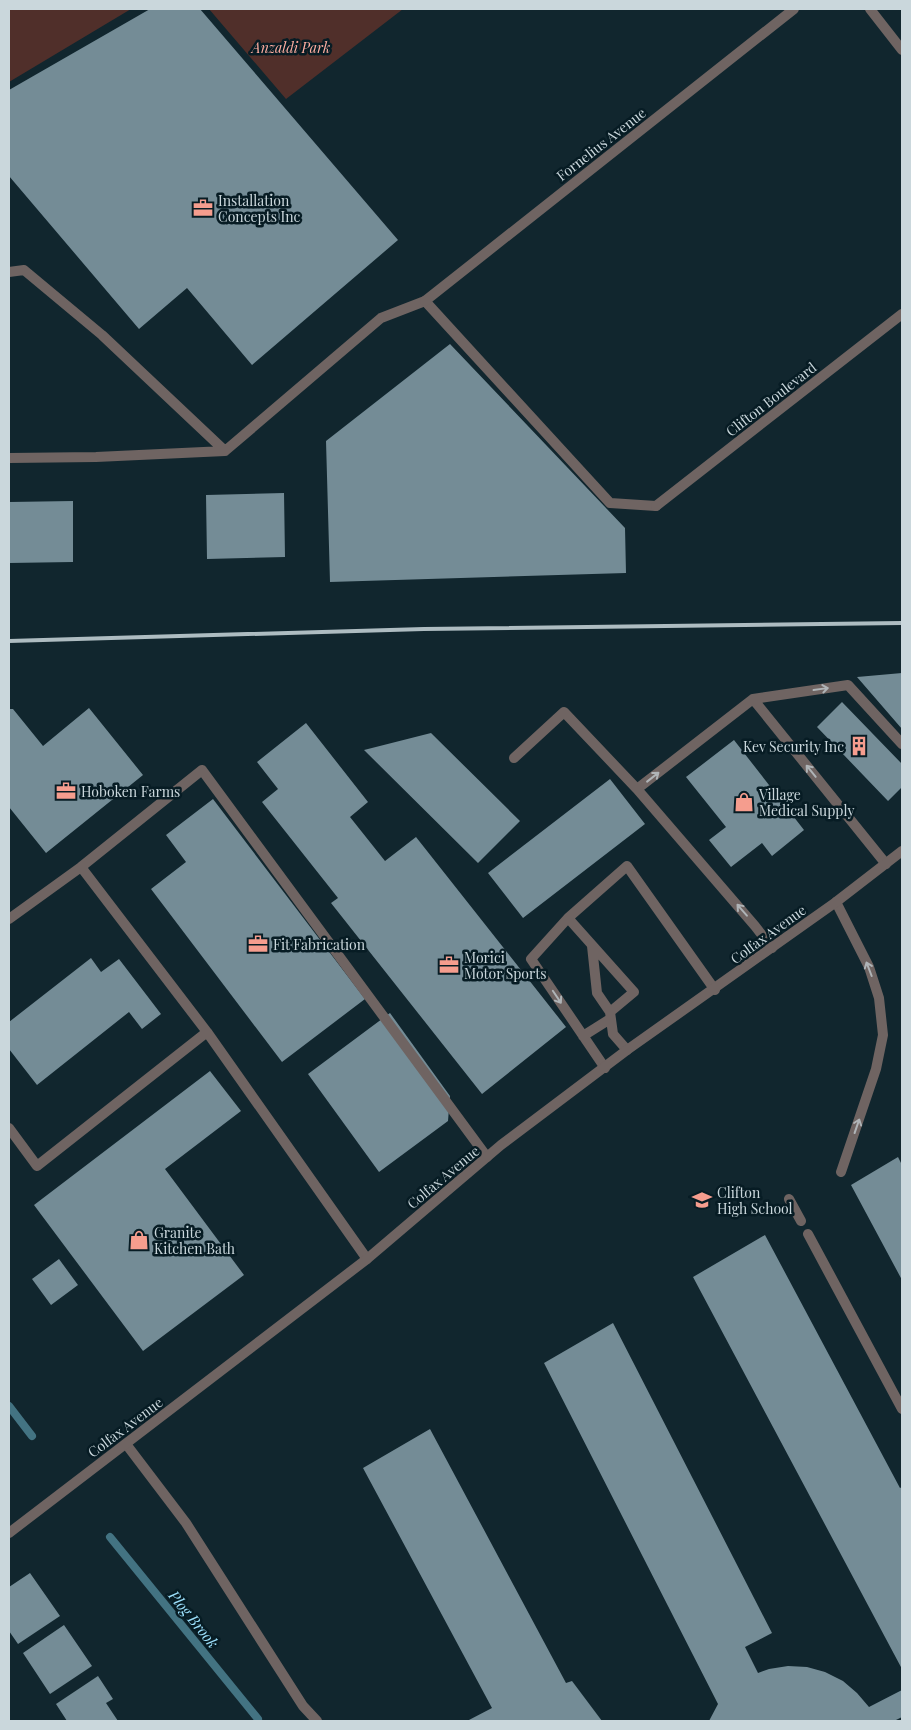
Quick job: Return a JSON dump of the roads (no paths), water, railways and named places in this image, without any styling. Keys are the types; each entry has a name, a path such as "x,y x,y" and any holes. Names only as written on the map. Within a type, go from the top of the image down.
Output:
{"street":[{"name":"Fornelius Avenue","path":"225,452 381,318 425,300 794,9"},
{"path":"870,9 902,50"},
{"path":"9,272 24,270 102,336 225,452"},
{"name":"Clifton Boulevard","path":"425,300 610,503 656,506 902,314"},
{"path":"9,458 225,452"},
{"path":"637,789 752,699 848,686 902,744"},
{"path":"752,699 886,864"},
{"path":"514,758 564,712 637,789 772,948"},
{"path":"9,919 81,867 202,770 487,1157"},
{"name":"Colfax Avenue","path":"9,1533 367,1259 487,1157 627,1050 715,990 836,902 902,851"},
{"path":"605,1068 531,959 568,918 628,866 715,990"},
{"path":"81,867 207,1032 367,1259"},
{"path":"836,902 869,967 879,998 883,1035 876,1069 841,1172"},
{"path":"568,918 634,992 610,1015 583,1036"},
{"path":"592,946 597,993 610,1015 613,1034 627,1050"},
{"path":"9,1128 37,1166 207,1032"},
{"path":"789,1199 801,1221"},
{"path":"808,1234 902,1409"},
{"path":"126,1444 186,1523 303,1706 317,1721"}],"waterway":[{"name":"Plog Brook","path":"9,1406 32,1436"},
{"name":"Plog Brook","path":"110,1537 258,1719"}],"railway":[{"path":"9,641 424,629 902,623"}],"place":[{"name":"Installation Concepts Inc","path":"203,208"},
{"name":"Kev Security Inc","path":"859,746"},
{"name":"Hoboken Farms","path":"66,791"},
{"name":"Village Medical Supply","path":"744,802"},
{"name":"Fit Fabrication","path":"258,944"},
{"name":"Morici Motor Sports","path":"449,965"},
{"name":"Clifton High School","path":"702,1200"},
{"name":"Granite Kitchen Bath","path":"139,1240"}],"park label":[{"name":"Anzaldi Park","path":"291,47"}]}
